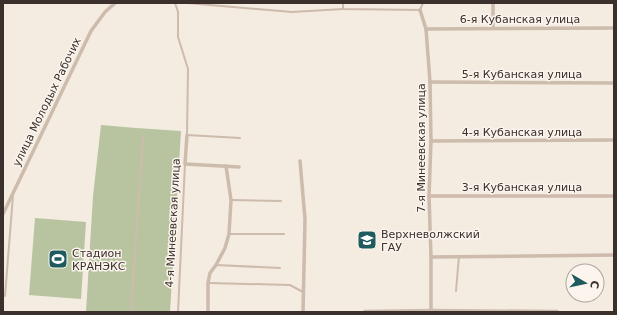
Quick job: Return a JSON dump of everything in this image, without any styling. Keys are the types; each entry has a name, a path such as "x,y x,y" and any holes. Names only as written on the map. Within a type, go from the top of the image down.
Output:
{"street":[{"name":"улица Молодых Рабочих","path":"3,214 91,31 105,12 115,3"},
{"path":"493,3 493,28"},
{"name":"7-я Минеевская улица","path":"420,10 426,29 430,82 431,311"},
{"name":"6-я Кубанская улица","path":"426,29 614,28"},
{"name":"5-я Кубанская улица","path":"430,82 614,83"},
{"name":"4-я Минеевская улица","path":"185,164 186,135"},
{"name":"4-я Кубанская улица","path":"431,141 614,140"},
{"path":"300,161 305,219 303,312"},
{"path":"185,164 239,167"},
{"path":"208,312 208,283 210,273 225,248 229,234 230,200 226,166"},
{"name":"3-я Кубанская улица","path":"430,196 614,196"},
{"path":"431,257 614,255"},
{"path":"365,312 557,312"}],"lane":[{"path":"175,3 178,12 178,38 188,69 186,135 240,138"},
{"path":"187,3 292,12 343,9 420,10 423,3"},
{"path":"343,3 343,9"},
{"path":"131,312 143,136"},
{"name":"4-я Минеевская улица","path":"178,312 185,164"},
{"path":"5,296 14,192"},
{"path":"230,200 281,200"},
{"path":"229,234 284,234"},
{"path":"456,291 459,256"},
{"path":"216,265 280,268"},
{"path":"208,283 290,285 303,292"}],"green space":[{"path":"101,125 181,131 170,312 86,312 93,196"},
{"name":"Стадион КРАНЭКС","path":"35,218 86,222 81,299 29,295"}],"place":[{"name":"Верхневолжский ГАУ","path":"367,240"},
{"name":"Стадион КРАНЭКС","path":"58,259"}]}
